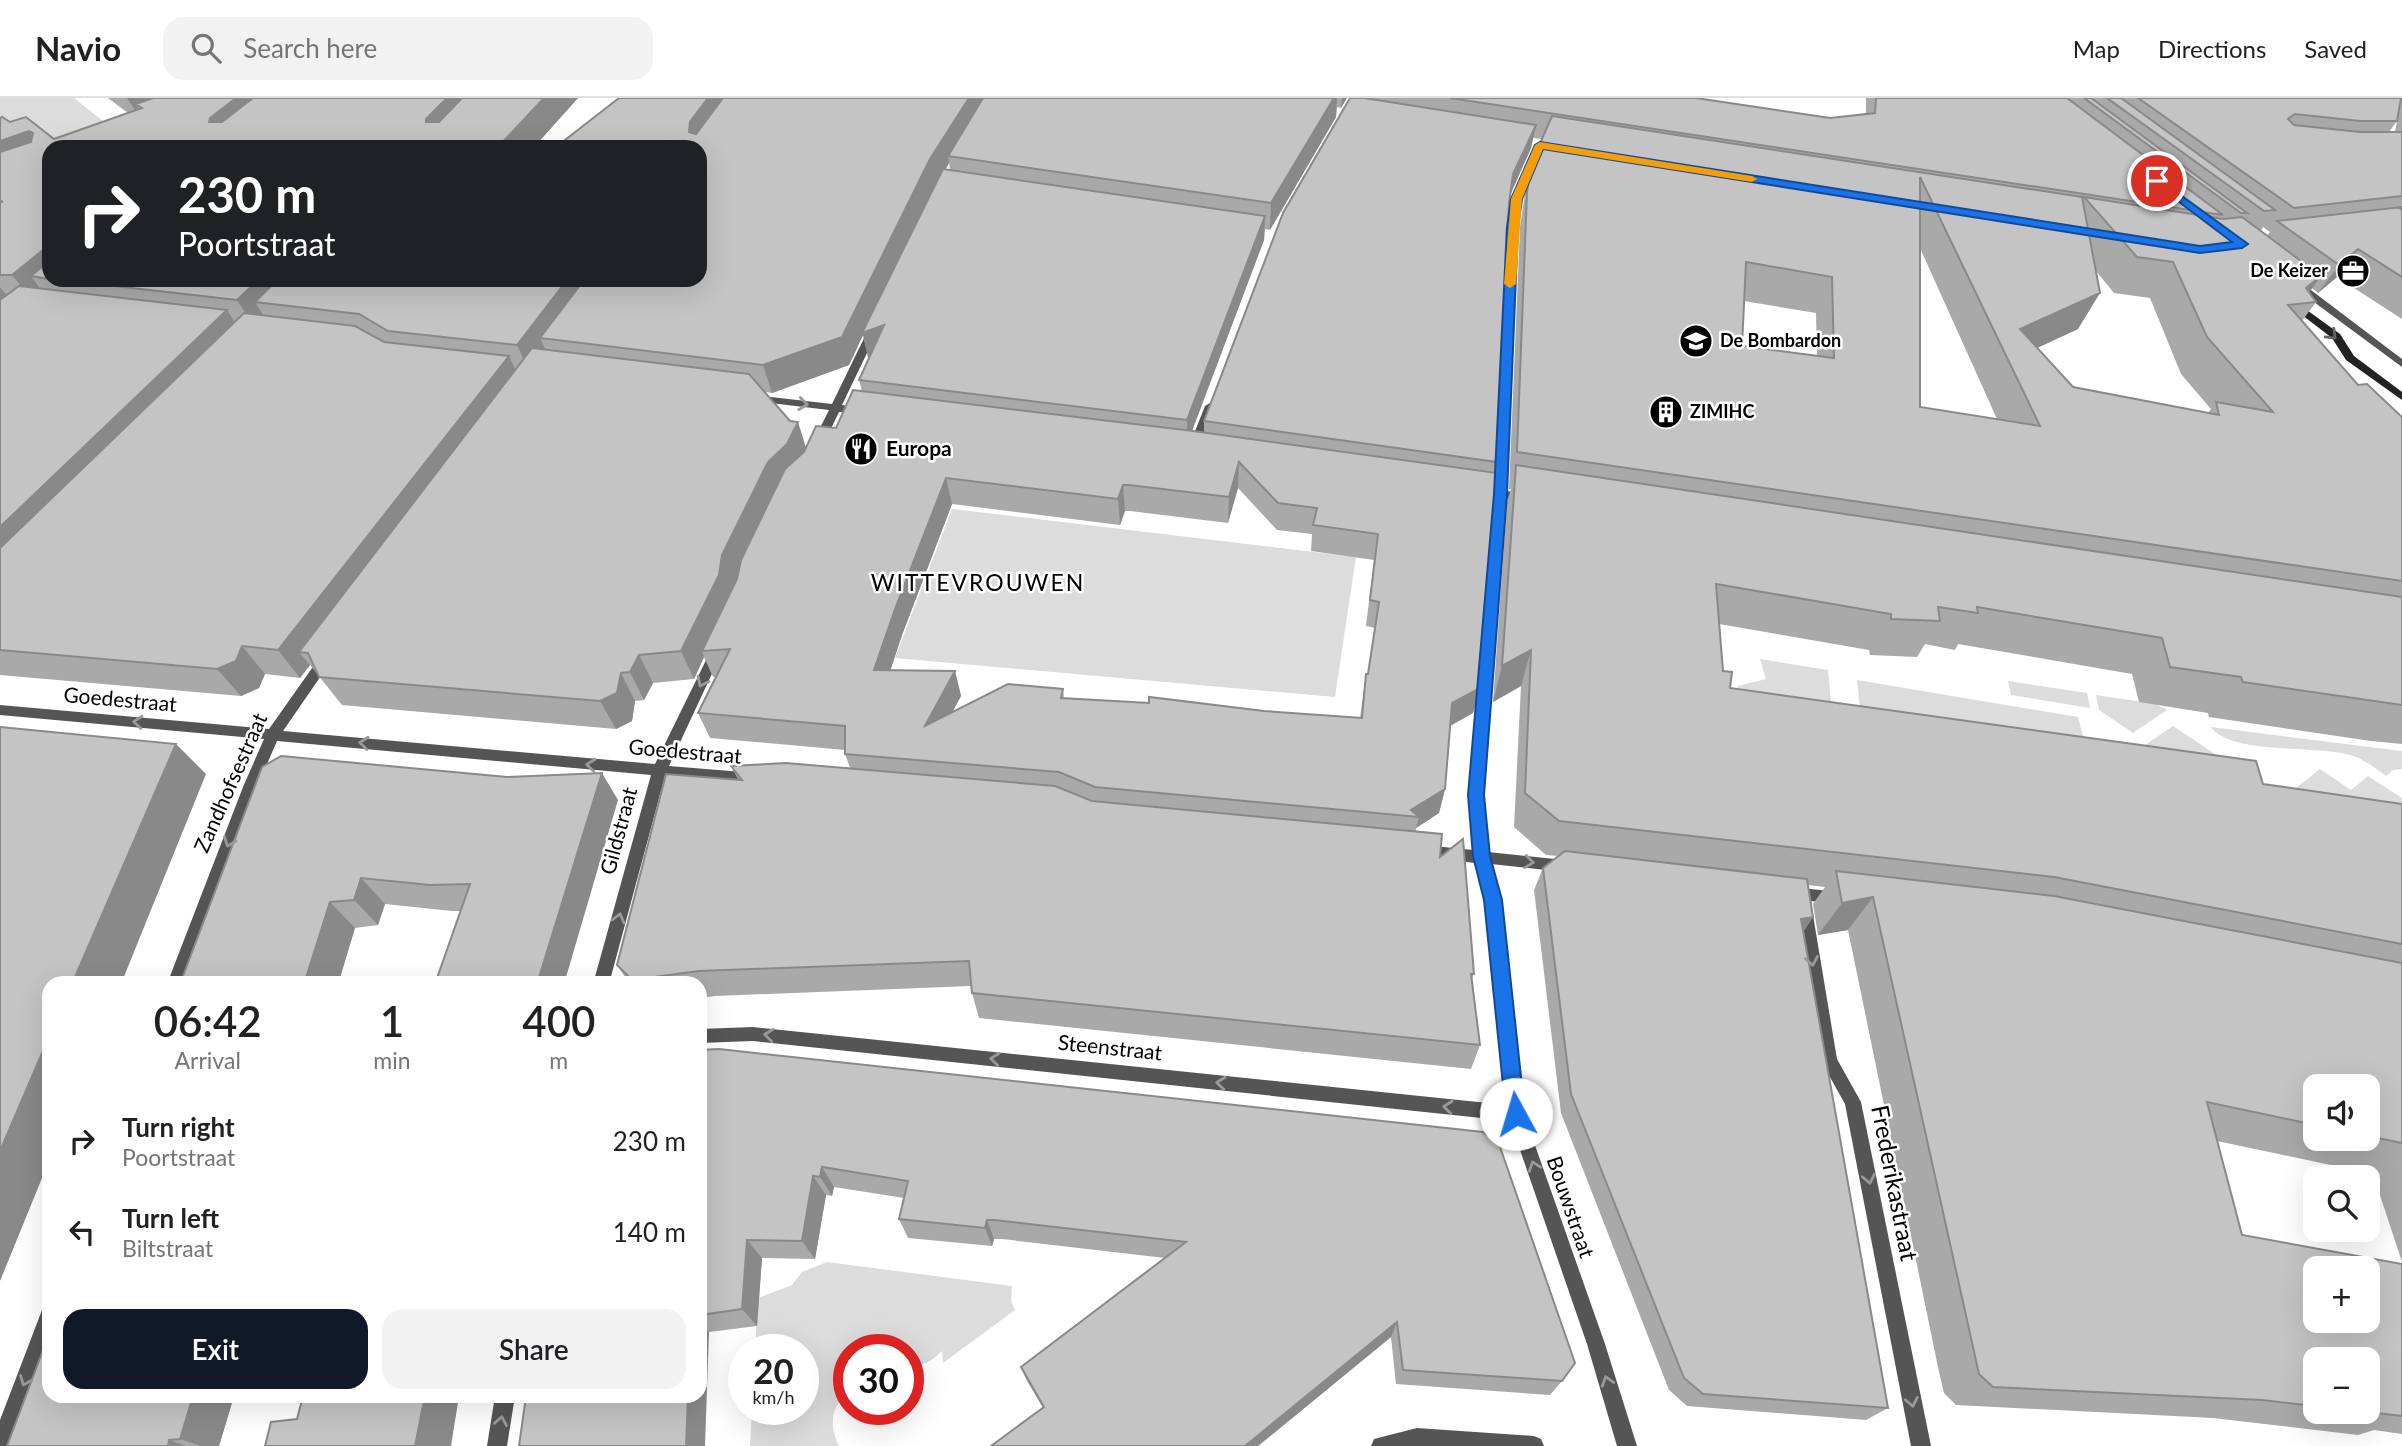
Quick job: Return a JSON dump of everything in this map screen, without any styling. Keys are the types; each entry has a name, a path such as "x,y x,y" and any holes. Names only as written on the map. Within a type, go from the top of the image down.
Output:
{"street":[{"name":"Bouwstraat","path":"1539,145 1516,199 1512,227 1500,494 1476,795 1481,856 1493,900 1516,1114 1596,1344 1627,1446"},
{"path":"2292,281 2402,364"},
{"path":"2281,294 2336,336 2350,358 2402,397"},
{"path":"813,454 877,322"},
{"path":"735,395 880,414"},
{"path":"1193,451 1212,400"},
{"path":"1179,449 1206,453"},
{"path":"1460,489 1542,501"},
{"name":"Gildstraat","path":"603,976 659,771 722,640"},
{"name":"Zandhofsestraat","path":"178,976 273,734 338,642"},
{"name":"Goedestraat","path":"0,710 770,780"},
{"path":"1412,850 1578,868"},
{"path":"1773,890 1857,900"},
{"name":"Frederikastraat","path":"1801,894 1829,1061 1853,1102 1921,1446"},
{"name":"Steenstraat","path":"707,1036 753,1034 1516,1114"},
{"path":"0,1446 42,1335"},
{"path":"497,1446 504,1403"},
{"path":"1381,1446 1417,1438 1534,1446"}],"shaded area":[{"path":"0,98 74,98 113,129 84,140 42,141 0,130"},
{"path":"952,509 1356,557 1335,697 895,658"},
{"path":"1760,659 1828,670 1832,714 1736,694 1738,686 1766,679"},
{"path":"1857,680 2078,717 2085,744 1860,709"},
{"path":"2008,681 2087,693 2090,708 2011,695"},
{"path":"2096,695 2156,704 2167,710 2133,733 2099,710"},
{"path":"2173,726 2224,760 2132,754"},
{"path":"2211,727 2402,751 2402,769 2393,770 2386,776 2353,756 2338,752 2256,746 2222,736"},
{"path":"2320,769 2351,790 2368,776 2402,798 2402,807 2263,814"},
{"path":"827,1262 1012,1286 1011,1301 1015,1310 943,1363 942,1351 924,1364 924,1334 833,1334 833,1425 839,1446 750,1446 751,1425 819,1425 819,1334 756,1334 758,1298 792,1285 802,1272"}],"building":[{"path":"153,98 236,98 210,118 209,122 222,122 253,98 447,98 426,119 426,122 439,122 462,98 544,98 505,140 42,140 42,251 12,275 0,275 0,201 3,202 0,200 0,152 31,142 33,133 29,131 0,141 0,118 10,122 26,117 54,139 142,108 136,104"},
{"path":"619,98 708,98 690,122 689,132 696,134 723,98 969,98 930,159 842,337 763,365 540,338 579,287 707,287 707,140 565,140"},
{"path":"983,98 1334,98 1271,203 948,156"},
{"path":"1350,98 1536,125 1513,174 1509,203 1497,462 1204,421 1283,213"},
{"path":"1450,98 1696,98 1830,118 1875,113 1876,98 2067,98 2223,215"},
{"path":"2084,98 2091,98 2247,213 2241,213"},
{"path":"2107,98 2121,98 2275,210 2264,211"},
{"path":"2138,98 2401,98 2397,121 2360,121 2295,114 2288,119 2294,125 2360,132 2402,132 2402,196 2294,208"},
{"path":"1552,116 2082,197 2100,293 2020,329 2073,387 2219,415 2216,402 2273,412 2207,337 2173,262 2137,257 2084,197 2223,219 2242,217 2321,276 2306,288 2316,302 2288,305 2358,385 2367,384 2402,417 2402,581 1517,452 1527,192 1531,164","holes":["1920,177 1998,339 2040,426 1920,407","1746,262 1832,277 1834,358 1742,346"]},
{"path":"943,169 1265,216 1187,420 859,380 884,325 862,333"},
{"path":"2402,207 2399,208 2402,210 2402,277 2358,249 2339,265 2277,221"},
{"path":"42,267 42,278 31,276"},
{"path":"19,286 227,310 0,527 0,300"},
{"path":"123,287 251,287 237,300"},
{"path":"270,287 562,287 517,345 388,331 359,314 255,302"},
{"path":"244,313 355,326 384,342 509,356 278,650 242,646 236,661 217,669 0,650 0,548"},
{"path":"532,348 749,374 790,421 798,422 787,444 768,462 722,555 719,575 681,651 639,655 630,672 621,673 617,693 600,701 319,677 308,653 299,652"},
{"path":"853,390 1193,431 1497,473 1480,688 1452,703 1445,789 1411,810 1419,817 1095,787 1059,772 845,754 845,726 698,713 730,649 702,651 737,579 741,560 785,469 804,452 816,426 836,428","holes":["1239,462 1278,503 1317,508 1313,525 1378,534 1370,600 1379,602 1366,674 1362,718 1264,711 1149,697 1149,703 1061,698 1063,689 1008,684 925,726 955,671 874,670 946,478 1118,499 1123,485 1229,497"]},
{"path":"1516,465 2402,597 2402,705 2243,682 2241,677 2170,667 2162,638 1977,607 1978,613 1938,607 1940,621 1891,619 1891,614 1716,584 1723,671 1732,672 1730,688 2256,761 2263,784 2402,804 2402,944 2054,877 1559,821 1525,793 1531,650 1502,666"},
{"path":"0,727 176,744 75,976 42,976 42,1053 0,1151"},
{"path":"281,756 507,777 602,773 539,976 438,976 470,884 430,885 361,878 354,900 330,902 307,976 183,976 262,767"},
{"path":"786,763 1055,786 1092,801 1442,834 1440,857 1463,839 1474,974 1471,974 1480,1045 972,993 969,961 628,976 617,965 666,774 742,780 731,766"},
{"path":"1565,851 1807,879 1813,917 1801,919 1888,1408 1703,1394 1684,1378 1571,1094 1543,868"},
{"path":"1836,871 2054,896 2402,963 2402,1143 2380,1138 2380,1074 2303,1074 2303,1122 2207,1102 2242,1235 2358,1256 2303,1256 2303,1333 2380,1333 2380,1260 2402,1264 2402,1416 2380,1413 2380,1347 2303,1347 2303,1405 2262,1400 1993,1387 1979,1374 1873,897 1842,903"},
{"path":"707,1050 1483,1132 1499,1144 1575,1363 1562,1381 1403,1370 1397,1322 1245,1446 991,1446 1044,1407 1021,1367 1186,1242 995,1220 987,1220 985,1228 899,1219 908,1181 822,1167 820,1177 813,1176 802,1241 747,1240 742,1309 707,1314"},
{"path":"42,1353 42,1403 191,1403 180,1439 169,1440 168,1446 7,1446"},
{"path":"301,1403 424,1403 415,1446 265,1446 271,1422 297,1419"},
{"path":"525,1403 688,1403 686,1446 519,1446"}],"slow traffic":[{"path":"1510,284 1516,199 1540,145 1752,179"}],"place":[{"name":"De Keizer","path":"2353,271"},
{"name":"De Bombardon","path":"1696,341"},
{"name":"ZIMIHC","path":"1666,412"},
{"name":"Europa","path":"861,449"}],"district":[{"name":"WITTEVROUWEN","path":"978,583"}],"route":[{"path":"1516,1114 1493,900 1481,856 1476,795 1500,494 1512,227 1516,199 1540,145 2138,241 2200,249 2242,244 2157,181"}]}
